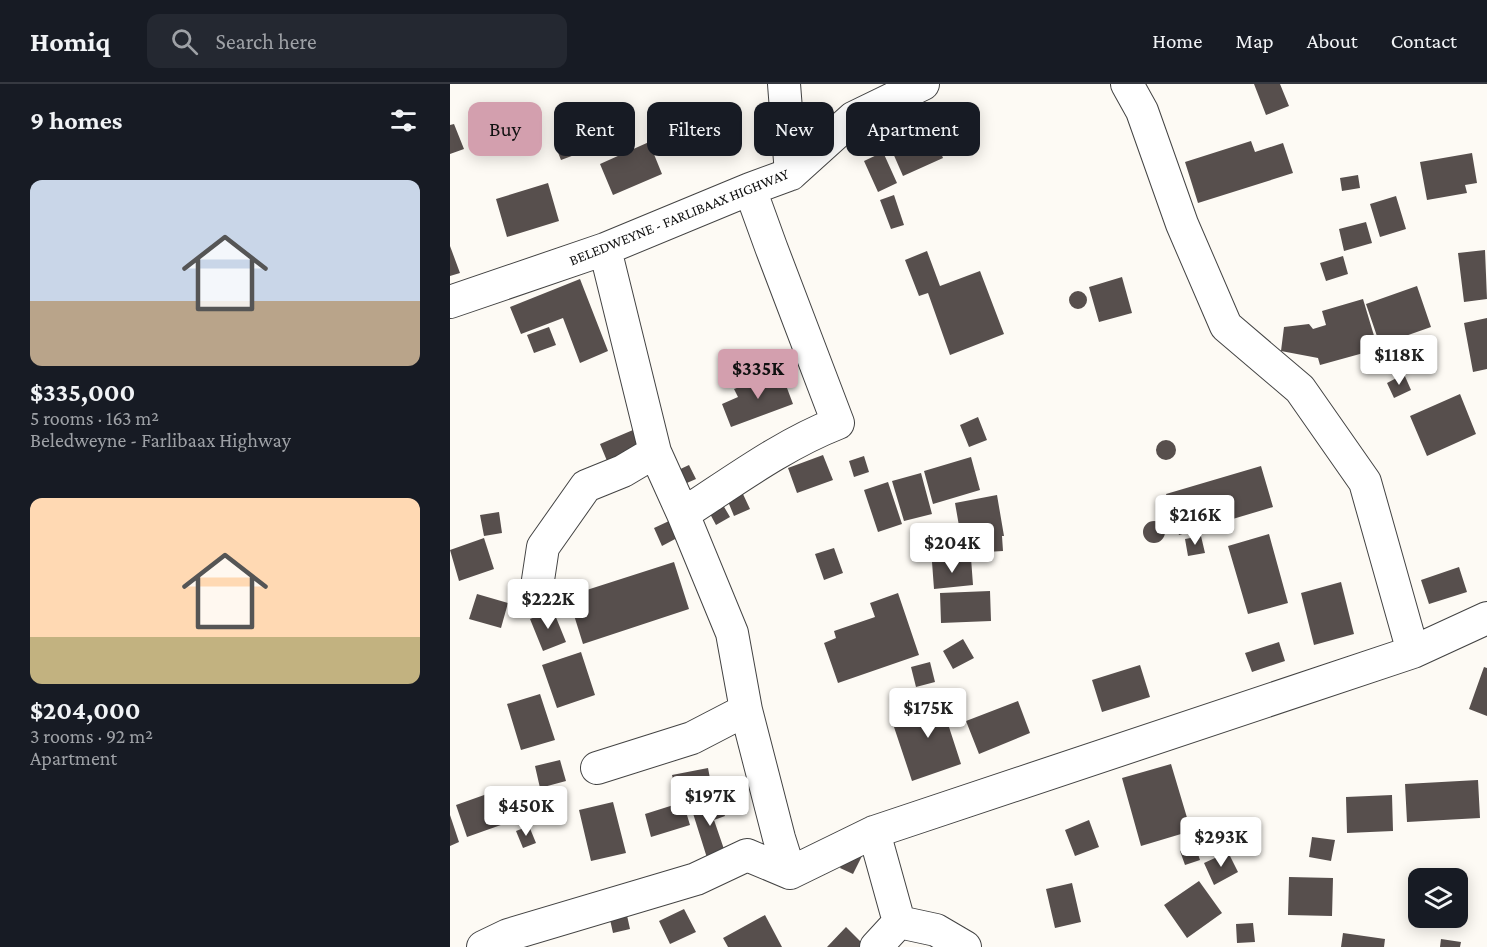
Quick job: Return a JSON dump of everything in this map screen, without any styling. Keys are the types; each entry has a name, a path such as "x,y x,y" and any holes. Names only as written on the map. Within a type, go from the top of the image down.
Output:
{"street":[{"path":"784,84 791,174"},
{"name":"BELEDWEYNE - FARLIBAAX HIGHWAY","path":"450,302 605,249 791,174 853,118 923,84"},
{"path":"1127,84 1142,111 1182,224 1226,326 1300,389 1365,482 1413,652"},
{"path":"683,514 809,434 838,423 750,189"},
{"path":"605,249 655,452 732,633 746,710 790,873"},
{"path":"538,580 543,546 586,486 623,471 655,452"},
{"path":"483,947 508,934 696,879 747,855 790,873 874,832 1413,652 1487,618"},
{"path":"597,768 692,738 746,710"},
{"path":"874,832 899,922"},
{"path":"876,947 899,922"},
{"path":"899,922 936,930 965,947"}],"building":[{"path":"1254,84 1280,84 1289,106 1266,115"},
{"path":"454,124 464,149 450,154 450,125"},
{"path":"1251,141 1255,152 1283,143 1293,173 1198,203 1185,162"},
{"path":"647,143 647,156 655,156 662,174 613,195 600,164 618,156 635,156 635,148"},
{"path":"1472,153 1477,183 1465,185 1467,193 1427,200 1420,162"},
{"path":"559,156 572,156 561,160"},
{"path":"875,156 885,156 897,183 878,192 864,161"},
{"path":"894,156 942,156 943,158 903,176"},
{"path":"1358,175 1360,188 1342,191 1340,178"},
{"path":"548,183 559,221 507,237 496,199"},
{"path":"894,195 904,225 891,229 880,200"},
{"path":"1396,196 1406,229 1380,237 1370,204"},
{"path":"1366,222 1372,243 1344,251 1339,229"},
{"path":"450,246 460,273 450,276"},
{"path":"1485,250 1487,299 1464,302 1458,253"},
{"path":"927,251 940,286 980,271 1004,334 950,355 928,293 919,296 905,260"},
{"path":"1343,256 1348,274 1326,281 1320,263"},
{"path":"1122,277 1132,313 1099,322 1089,287"},
{"path":"580,279 608,351 580,363 563,318 521,334 510,307"},
{"path":"1417,286 1431,327 1380,345 1366,304"},
{"path":"1078,291 1084,294 1087,300 1084,306 1078,309 1072,306 1069,300 1072,294"},
{"path":"1363,299 1378,349 1320,365 1318,358 1281,351 1284,327 1309,324 1313,329 1326,325 1322,311"},
{"path":"1487,318 1487,369 1473,372 1464,323"},
{"path":"549,327 556,345 534,353 527,335"},
{"path":"781,372 793,404 731,427 722,404 738,397 734,389"},
{"path":"1404,374 1411,390 1394,398 1387,383"},
{"path":"1460,394 1476,434 1427,456 1410,416"},
{"path":"978,417 987,440 969,447 960,425"},
{"path":"633,430 644,453 610,468 600,444"},
{"path":"1162,440 1170,440 1176,446 1176,454 1170,460 1162,460 1156,454 1156,446"},
{"path":"823,455 833,480 797,493 788,468"},
{"path":"864,456 869,472 854,477 849,461"},
{"path":"971,457 980,490 933,504 924,471"},
{"path":"689,465 696,479 680,486 674,472"},
{"path":"1261,466 1273,507 1179,535 1166,494"},
{"path":"921,473 932,514 904,521 892,481"},
{"path":"888,482 902,524 878,532 864,490"},
{"path":"742,492 750,509 734,516 727,499"},
{"path":"997,495 1004,536 1002,536 1003,551 969,553 968,542 962,543 955,503"},
{"path":"723,505 730,517 716,525 709,512"},
{"path":"499,512 502,533 484,536 480,515"},
{"path":"669,521 677,538 662,546 654,528"},
{"path":"1154,521 1162,524 1165,532 1162,540 1154,543 1146,540 1143,532 1146,524"},
{"path":"1269,534 1288,603 1248,614 1228,546"},
{"path":"1201,536 1205,553 1188,556 1185,539"},
{"path":"484,538 494,569 459,581 450,550"},
{"path":"834,548 843,573 824,580 815,554"},
{"path":"971,558 973,585 934,589 932,562"},
{"path":"674,562 689,609 583,644 568,596"},
{"path":"1459,567 1467,592 1429,604 1421,580"},
{"path":"1341,582 1354,634 1314,645 1301,593"},
{"path":"990,591 991,621 941,623 940,593"},
{"path":"898,593 919,655 838,683 824,643 836,638 834,631 875,617 870,603"},
{"path":"477,594 508,603 501,628 469,619"},
{"path":"553,610 566,642 543,651 530,619"},
{"path":"963,639 974,658 953,669 943,651"},
{"path":"1279,642 1285,661 1252,672 1245,653"},
{"path":"581,652 595,695 557,708 542,665"},
{"path":"930,662 935,682 916,687 911,667"},
{"path":"1140,665 1150,697 1102,712 1092,680"},
{"path":"1484,667 1487,668 1487,716 1469,709"},
{"path":"937,690 961,764 912,781 894,727 919,718 912,698"},
{"path":"540,694 555,740 521,750 507,704"},
{"path":"1018,701 1030,733 979,754 966,721"},
{"path":"560,760 566,781 540,788 535,766"},
{"path":"1171,764 1191,831 1141,846 1122,778"},
{"path":"708,768 713,794 678,801 672,775"},
{"path":"1478,780 1480,818 1407,822 1405,784"},
{"path":"501,789 512,821 467,837 456,805"},
{"path":"1392,795 1393,831 1347,833 1346,797"},
{"path":"719,798 725,816 714,820 726,855 708,861 691,807"},
{"path":"613,802 626,853 591,861 579,810"},
{"path":"683,802 690,825 651,837 645,814"},
{"path":"450,815 459,842 450,846"},
{"path":"1089,820 1099,847 1075,856 1065,830"},
{"path":"529,826 536,843 523,848 516,831"},
{"path":"1312,837 1335,840 1331,861 1309,857"},
{"path":"1195,845 1200,860 1185,865 1180,851"},
{"path":"849,848 863,854 853,874 840,868"},
{"path":"1228,852 1238,872 1214,885 1204,863"},
{"path":"1289,877 1333,878 1332,916 1288,915"},
{"path":"1199,881 1222,913 1187,938 1164,905"},
{"path":"1072,883 1081,922 1055,928 1046,889"},
{"path":"684,909 696,932 670,944 659,921"},
{"path":"626,911 630,929 613,933 609,915"},
{"path":"765,915 782,947 728,947 723,938"},
{"path":"1253,923 1255,942 1237,943 1236,924"},
{"path":"846,927 864,945 862,947 827,947"},
{"path":"1343,933 1385,939 1384,947 1341,947"},
{"path":"1441,939 1461,942 1460,947 1440,947"}]}
